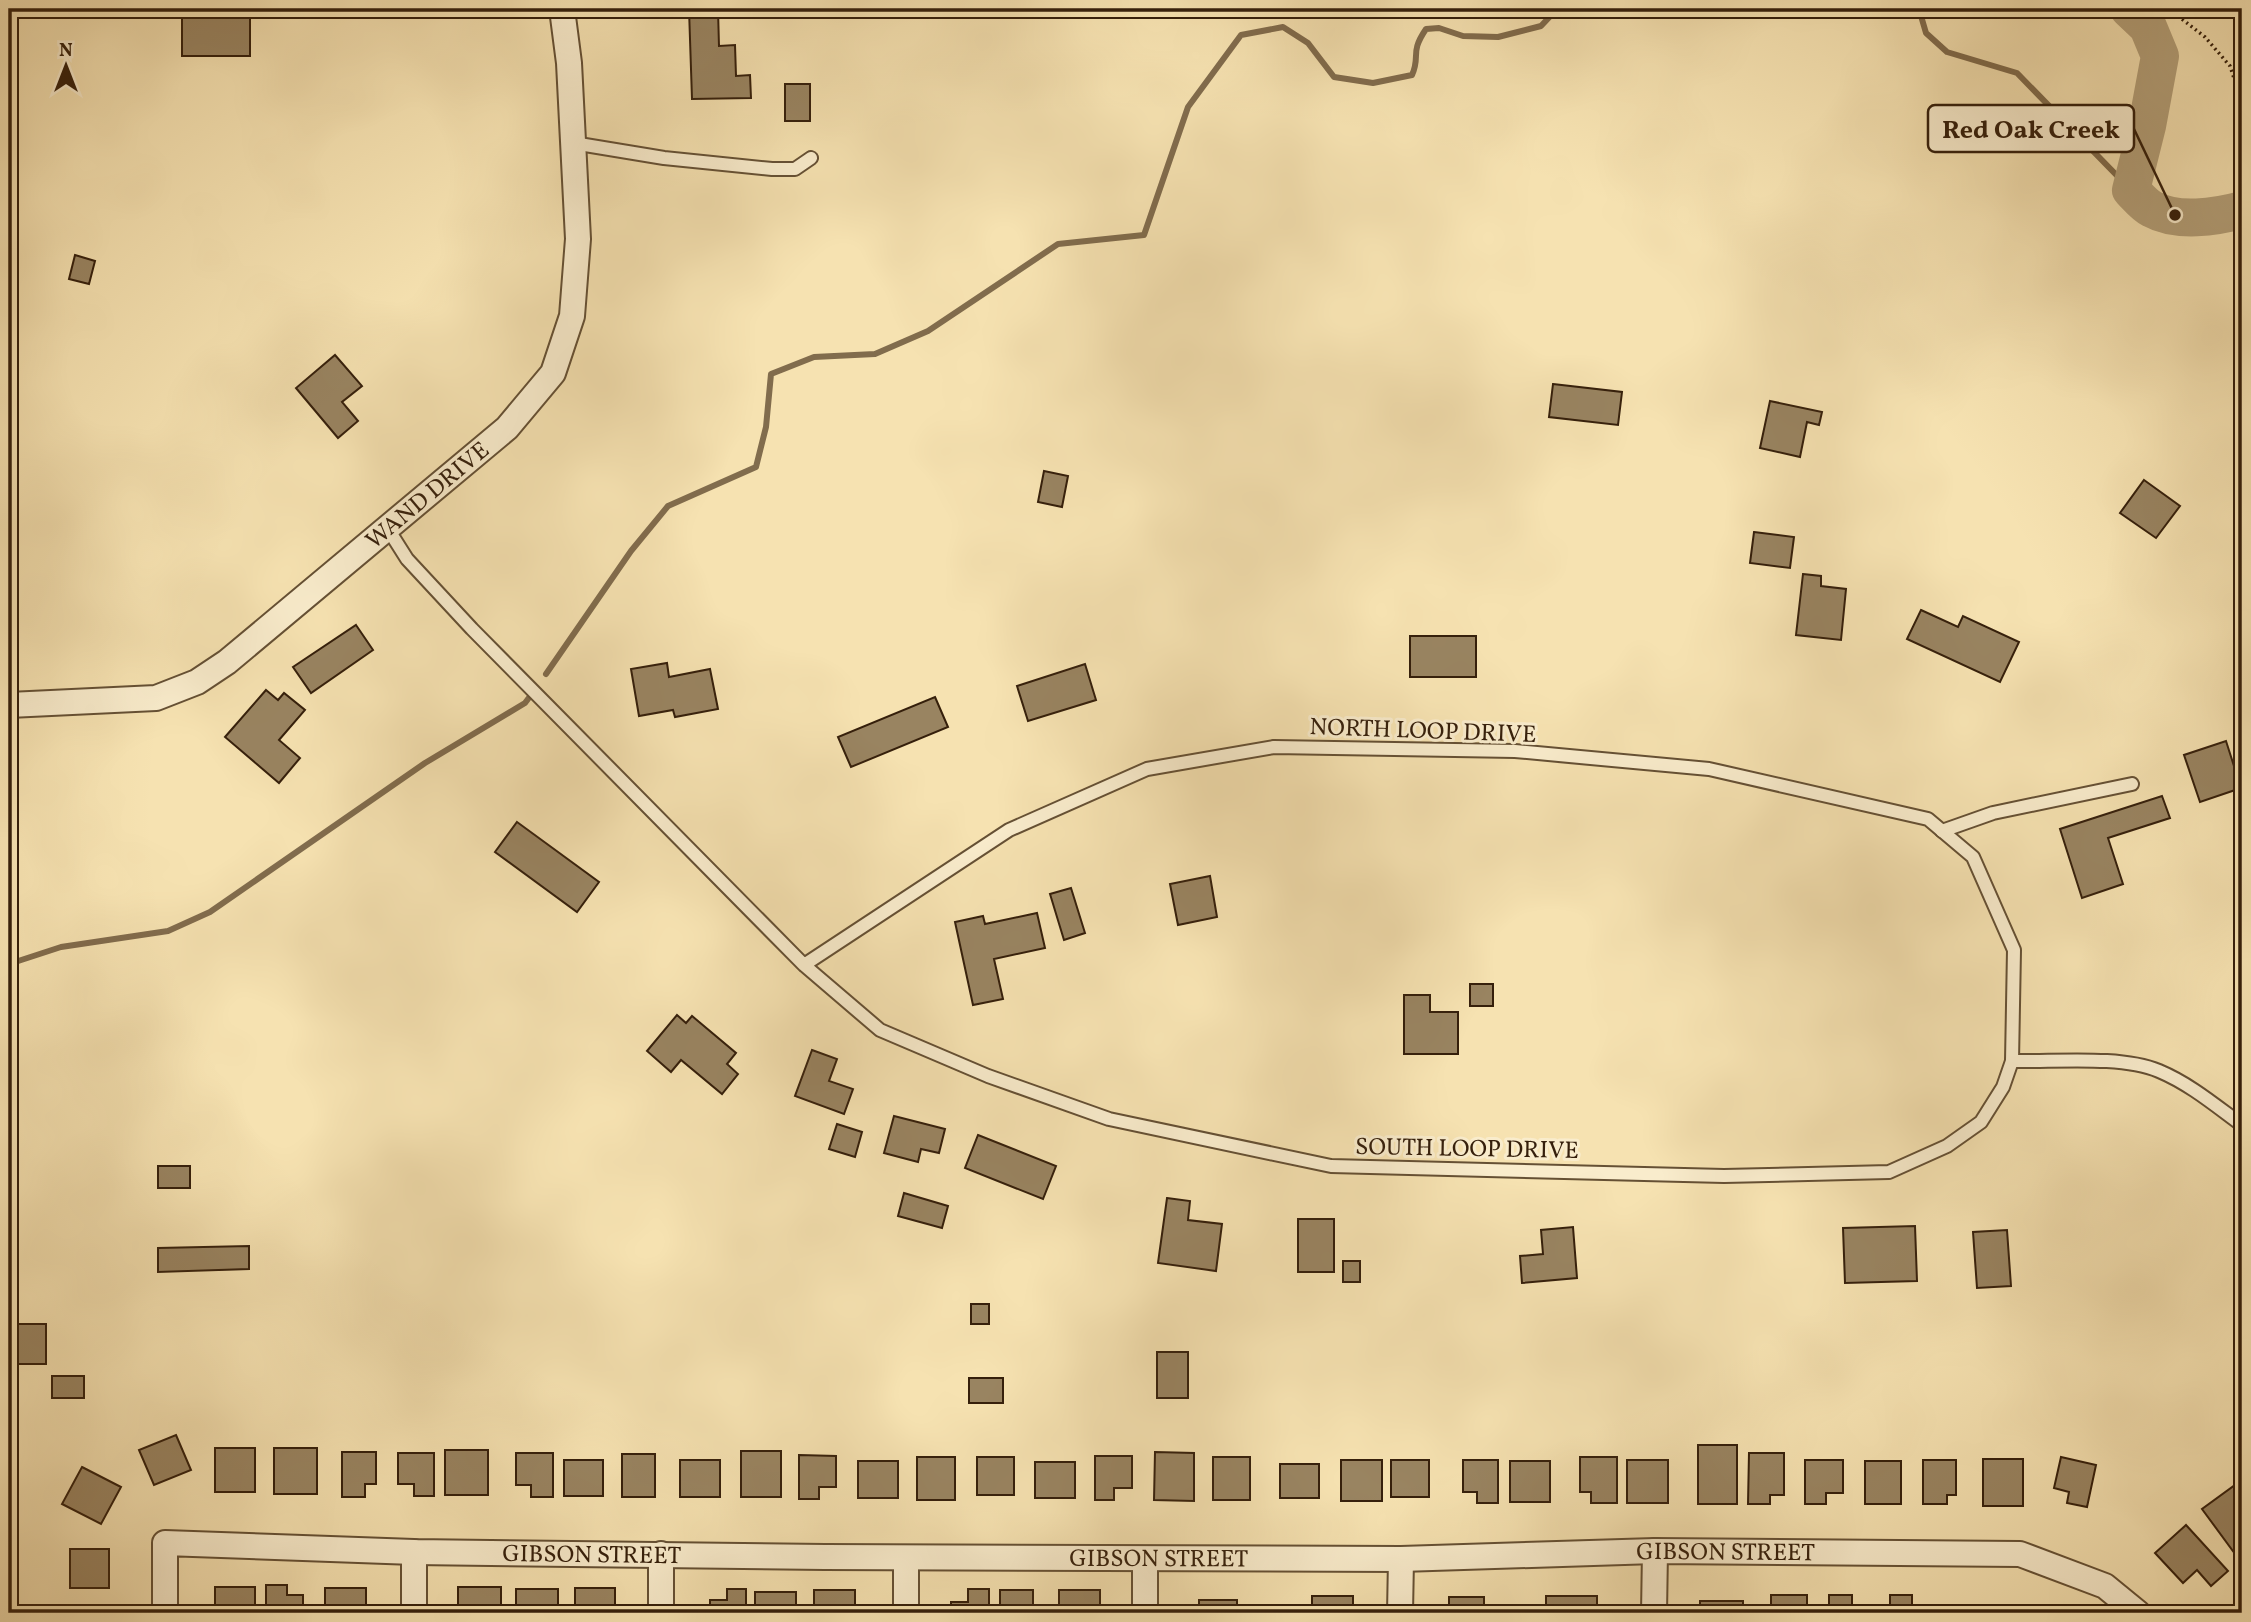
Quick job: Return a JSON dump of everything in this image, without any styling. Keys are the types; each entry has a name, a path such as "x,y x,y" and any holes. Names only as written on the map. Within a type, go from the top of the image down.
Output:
{"street":[{"name":"WAND DRIVE","path":"9,705 156,698 197,682 227,662 507,428 553,373 572,316 578,239 569,63 562,9"},
{"name":"GIBSON STREET","path":"165,1613 165,1543 414,1552 906,1558 1401,1559 1655,1551 2020,1554 2105,1586 2138,1613"},
{"path":"1654,1613 1655,1551"},
{"path":"414,1552 414,1613"},
{"path":"660,1613 661,1554"},
{"path":"906,1558 906,1613"},
{"path":"1145,1559 1145,1613"},
{"path":"1400,1613 1401,1559"}],"lane":[{"path":"573,143 664,158 772,169 795,169 811,158"},
{"name":"SOUTH LOOP DRIVE","path":"388,529 407,559 472,629 804,965 880,1030 988,1076 1109,1119 1331,1166 1724,1176 1889,1172 1947,1146 1981,1122 2004,1087 2012,1061 2014,950"},
{"name":"NORTH LOOP DRIVE","path":"804,965 1009,831 1147,769 1274,747 1515,751 1709,769 1928,819 1973,857 2014,950"},
{"path":"1942,831 1993,813 2132,784"},
{"path":"2012,1061 2119,1063 2158,1071 2191,1088 2242,1125"}],"path":[{"path":"2169,9 2205,37 2230,66 2242,103"}],"building":[{"path":"225,9 250,9 250,56 182,56 182,13 225,13"},
{"path":"689,9 718,9 719,46 735,45 736,76 750,75 751,98 692,99"},
{"path":"769,9 802,9 802,18 769,18"},
{"path":"785,84 810,84 810,121 785,121"},
{"path":"75,255 95,261 89,284 69,279"},
{"path":"335,355 362,386 342,402 358,421 338,438 296,388"},
{"path":"1553,384 1622,392 1618,425 1549,417"},
{"path":"1770,401 1822,412 1819,425 1807,422 1800,457 1760,448"},
{"path":"1044,471 1068,476 1062,507 1038,502"},
{"path":"2144,480 2180,506 2156,538 2120,513"},
{"path":"1754,532 1794,537 1790,568 1750,563"},
{"path":"1803,574 1821,576 1821,586 1846,589 1841,640 1796,635"},
{"path":"1921,610 1958,627 1963,616 2019,642 2000,682 1907,639"},
{"path":"356,625 373,650 311,693 293,667"},
{"path":"1410,636 1476,636 1476,677 1410,677"},
{"path":"667,663 669,677 710,669 718,709 675,717 673,710 639,716 631,669"},
{"path":"1085,664 1096,700 1028,721 1017,686"},
{"path":"266,690 278,700 284,693 305,710 279,740 300,758 279,783 225,737"},
{"path":"935,697 948,727 851,767 838,737"},
{"path":"2226,741 2241,788 2200,802 2184,755"},
{"path":"2162,796 2170,818 2108,838 2123,884 2082,898 2060,829"},
{"path":"517,822 599,882 577,912 495,852"},
{"path":"1210,876 1217,917 1178,925 1170,884"},
{"path":"1071,888 1085,933 1064,940 1050,894"},
{"path":"1037,913 1045,948 994,959 1003,999 973,1005 955,922 983,916 985,924"},
{"path":"1470,984 1493,984 1493,1006 1470,1006"},
{"path":"1404,995 1430,995 1430,1012 1458,1012 1458,1054 1404,1054"},
{"path":"677,1015 686,1023 692,1016 736,1053 727,1064 738,1074 722,1094 681,1060 671,1072 647,1051"},
{"path":"812,1050 837,1059 829,1081 853,1089 844,1114 795,1096"},
{"path":"894,1116 945,1129 939,1153 921,1149 918,1162 884,1153"},
{"path":"837,1124 862,1132 855,1157 829,1149"},
{"path":"978,1135 1056,1166 1043,1199 965,1168"},
{"path":"158,1166 190,1166 190,1188 158,1188"},
{"path":"904,1193 948,1206 942,1228 898,1216"},
{"path":"1167,1198 1190,1201 1188,1220 1222,1224 1216,1271 1158,1263"},
{"path":"1298,1219 1334,1219 1334,1272 1298,1272"},
{"path":"1915,1226 1917,1281 1845,1283 1843,1228"},
{"path":"1573,1227 1577,1278 1522,1283 1520,1256 1543,1254 1541,1230"},
{"path":"2007,1230 2011,1286 1977,1288 1973,1232"},
{"path":"249,1246 249,1269 158,1272 158,1248"},
{"path":"1343,1261 1360,1261 1360,1282 1343,1282"},
{"path":"971,1304 989,1304 989,1324 971,1324"},
{"path":"9,1324 46,1324 46,1364 9,1364"},
{"path":"1157,1352 1188,1352 1188,1398 1157,1398"},
{"path":"52,1376 84,1376 84,1398 52,1398"},
{"path":"969,1378 1003,1378 1003,1403 969,1403"},
{"path":"176,1435 191,1470 154,1485 139,1450"},
{"path":"1698,1445 1737,1445 1737,1504 1698,1504"},
{"path":"215,1448 255,1448 255,1492 215,1492"},
{"path":"274,1448 317,1448 317,1494 274,1494"},
{"path":"445,1450 488,1450 488,1495 445,1495"},
{"path":"741,1451 781,1451 781,1497 741,1497"},
{"path":"342,1452 376,1452 376,1484 365,1484 365,1497 342,1497"},
{"path":"1155,1452 1194,1453 1194,1501 1154,1500"},
{"path":"398,1453 434,1453 434,1496 414,1496 414,1484 398,1484"},
{"path":"516,1453 553,1453 553,1497 531,1497 531,1485 516,1485"},
{"path":"1749,1453 1784,1453 1784,1495 1770,1495 1770,1504 1748,1504"},
{"path":"622,1454 655,1454 655,1497 622,1497"},
{"path":"799,1455 836,1456 836,1487 819,1487 819,1499 799,1499"},
{"path":"1095,1456 1132,1456 1132,1488 1114,1488 1114,1500 1095,1500"},
{"path":"917,1457 955,1457 955,1500 917,1500"},
{"path":"977,1457 1014,1457 1014,1495 977,1495"},
{"path":"1213,1457 1250,1457 1250,1500 1213,1500"},
{"path":"1580,1457 1617,1457 1617,1503 1591,1503 1591,1492 1580,1492"},
{"path":"2061,1457 2096,1465 2087,1507 2067,1503 2069,1492 2054,1488"},
{"path":"1983,1459 2023,1459 2023,1506 1983,1506"},
{"path":"564,1460 603,1460 603,1496 564,1496"},
{"path":"680,1460 720,1460 720,1497 680,1497"},
{"path":"1341,1460 1382,1460 1382,1501 1341,1501"},
{"path":"1391,1460 1429,1460 1429,1497 1391,1497"},
{"path":"1463,1460 1498,1460 1498,1503 1477,1503 1477,1492 1463,1492"},
{"path":"1627,1460 1668,1460 1668,1503 1627,1503"},
{"path":"1805,1460 1843,1460 1843,1493 1826,1493 1826,1504 1805,1504"},
{"path":"1923,1460 1956,1460 1956,1495 1947,1495 1947,1504 1923,1504"},
{"path":"858,1461 898,1461 898,1498 858,1498"},
{"path":"1510,1461 1550,1461 1550,1502 1510,1502"},
{"path":"1865,1461 1901,1461 1901,1504 1865,1504"},
{"path":"1035,1462 1075,1462 1075,1498 1035,1498"},
{"path":"1280,1464 1319,1464 1319,1498 1280,1498"},
{"path":"82,1467 121,1487 101,1524 62,1504"},
{"path":"2235,1485 2242,1495 2241,1562 2202,1509"},
{"path":"2186,1525 2228,1571 2211,1586 2197,1570 2183,1583 2155,1553"},
{"path":"70,1549 109,1549 109,1588 70,1588"},
{"path":"266,1585 287,1585 287,1595 303,1595 303,1613 266,1613"},
{"path":"215,1587 255,1587 255,1613 215,1613"},
{"path":"458,1587 501,1587 501,1613 458,1613"},
{"path":"325,1588 366,1588 366,1613 325,1613"},
{"path":"575,1588 615,1588 615,1613 575,1613"},
{"path":"516,1589 558,1589 558,1613 516,1613"},
{"path":"727,1589 746,1589 746,1613 710,1613 710,1600 727,1600"},
{"path":"968,1589 989,1589 989,1613 951,1613 951,1602 968,1602"},
{"path":"814,1590 855,1590 855,1613 814,1613"},
{"path":"1000,1590 1033,1590 1033,1613 1000,1613"},
{"path":"1059,1590 1100,1590 1100,1613 1059,1613"},
{"path":"755,1592 796,1592 796,1613 755,1613"},
{"path":"1771,1595 1807,1595 1807,1613 1771,1613"},
{"path":"1829,1595 1852,1595 1852,1610 1868,1610 1868,1613 1829,1613"},
{"path":"1890,1595 1912,1595 1912,1607 1928,1607 1928,1613 1890,1613"},
{"path":"1312,1596 1353,1596 1353,1613 1312,1613"},
{"path":"1546,1596 1597,1596 1597,1613 1546,1613"},
{"path":"1449,1597 1484,1597 1484,1613 1449,1613"},
{"path":"1199,1600 1237,1600 1237,1613 1199,1613"},
{"path":"1700,1601 1743,1601 1743,1613 1700,1613"},
{"path":"62,1607 122,1607 122,1613 62,1613"}],"waterway":[{"path":"546,674 631,551 668,506 756,467 766,427 771,374 814,357 875,354 928,331 1058,244 1144,235 1188,107 1241,35 1283,27 1308,43 1334,77 1373,83 1412,75 1416,63 1416,49 1426,29 1439,28 1463,36 1498,37 1541,26 1557,9"},
{"path":"1758,9 1770,15 1789,9"},
{"path":"1919,9 1926,33 1947,52 2017,73 2131,190"},
{"path":"2129,9 2148,27 2160,56 2147,126 2131,190 2149,207 2173,216 2209,216 2242,210"},
{"path":"9,964 61,947 168,931 210,912 425,763 525,703 531,695"}],"place":[{"name":"Red Oak Creek","path":"2175,215"}]}
